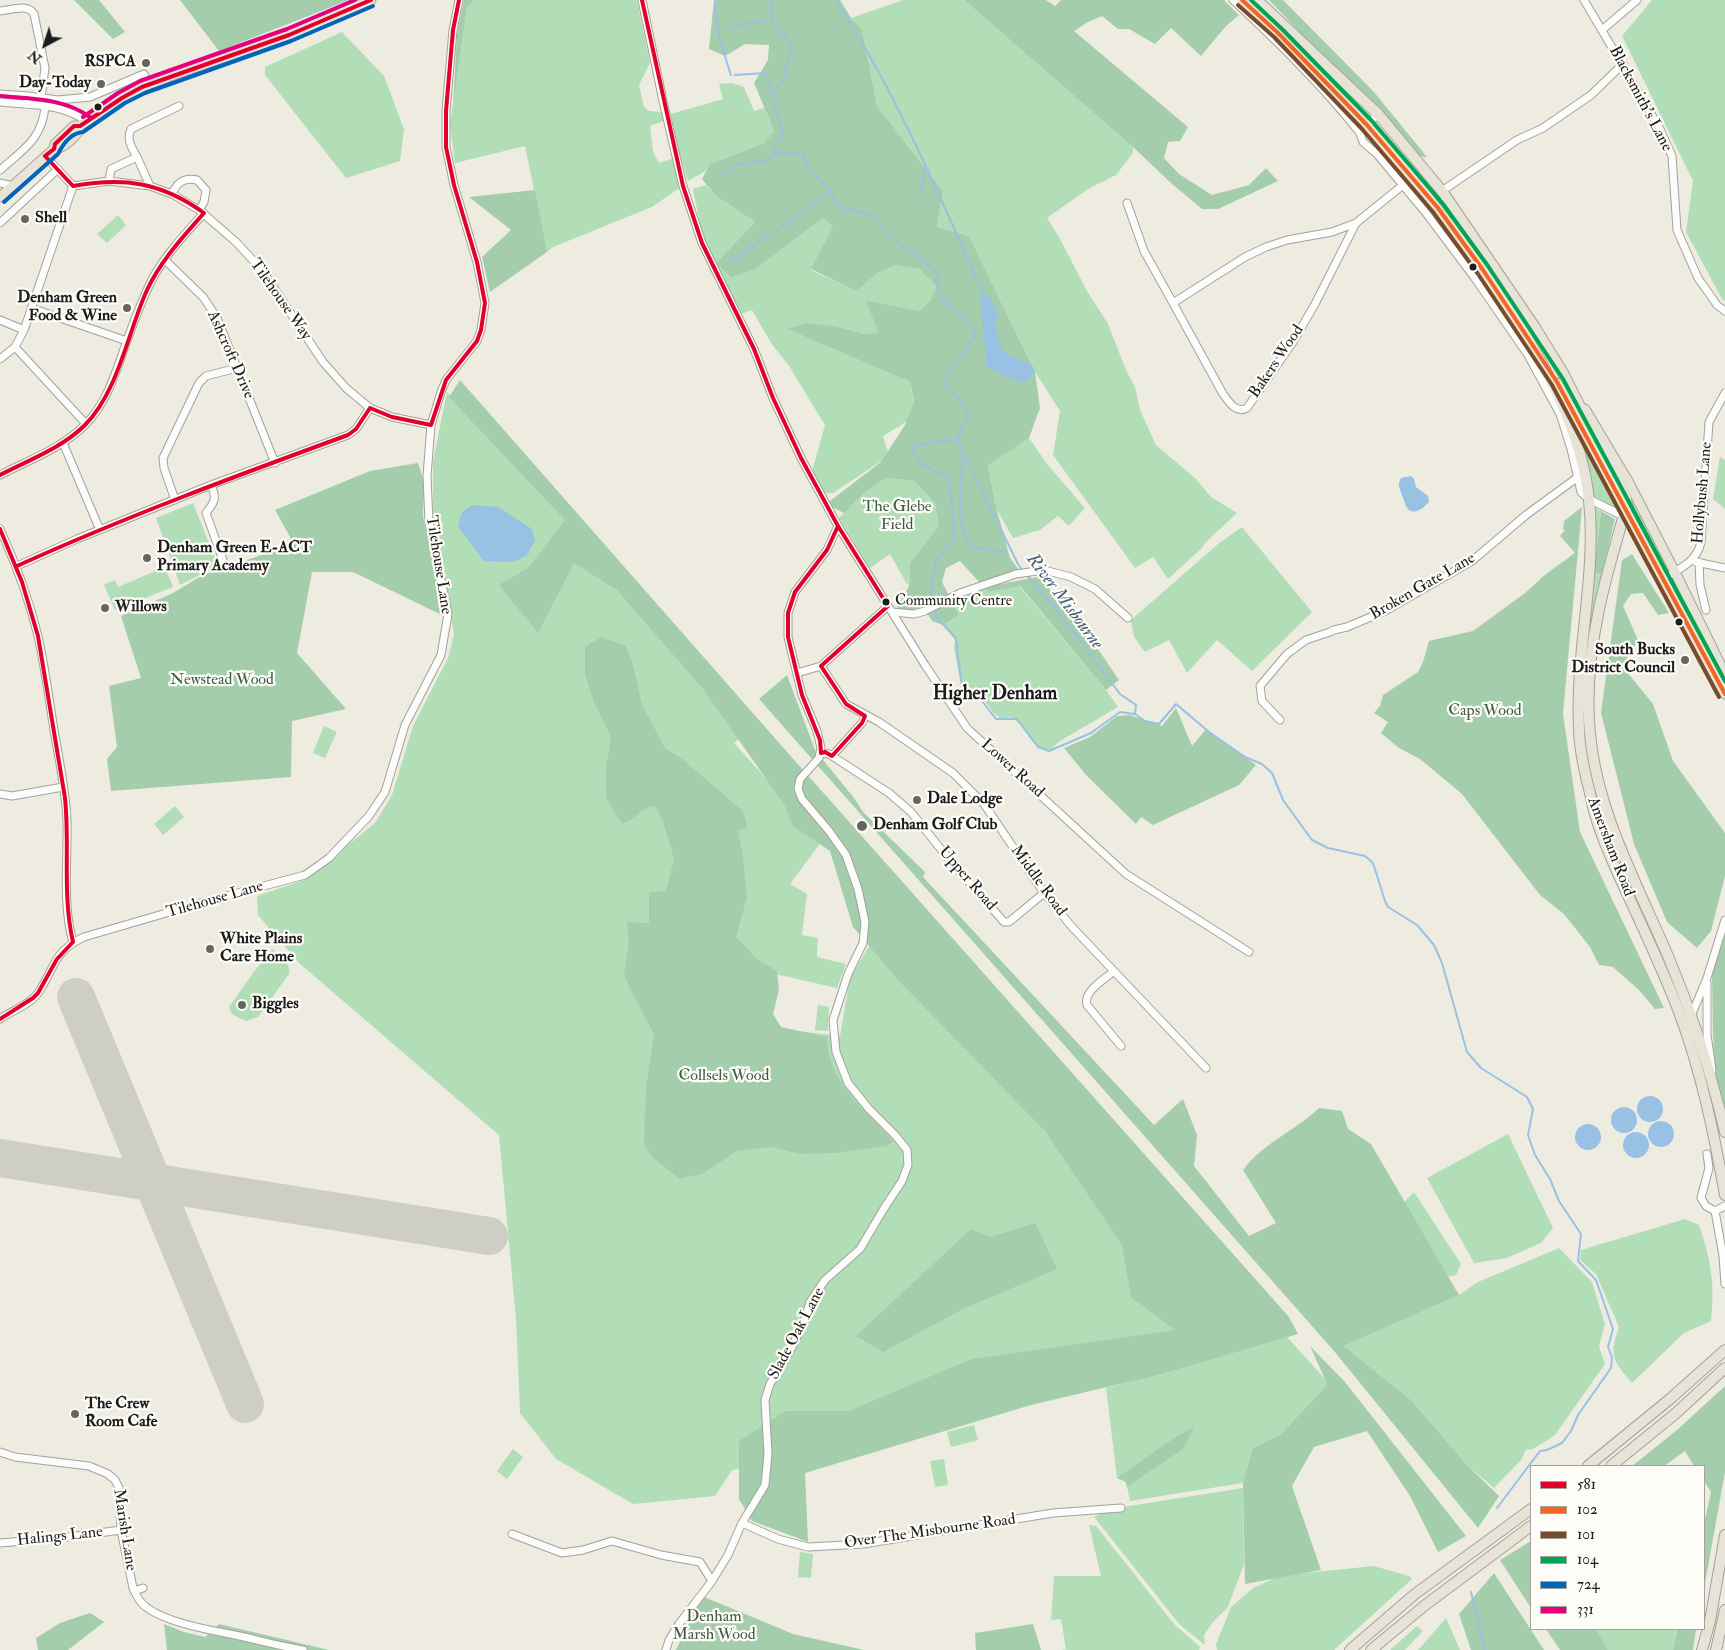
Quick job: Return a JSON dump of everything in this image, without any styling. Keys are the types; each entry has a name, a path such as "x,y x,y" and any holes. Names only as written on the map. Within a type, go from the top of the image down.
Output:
{"highway":[{"name":"Amersham Road","path":"1242,0 1278,33 1367,125 1438,208 1483,270 1533,345 1557,394 1574,435 1588,498 1591,542 1579,696 1579,731 1585,772 1595,816 1680,1014 1705,1100 1725,1195"},
{"path":"1258,0 1378,114 1442,191 1544,341 1576,398 1626,498 1625,512 1596,622 1589,671 1589,720 1592,748 1606,809 1616,840 1668,956 1692,1016 1715,1090 1725,1132"},
{"path":"1589,1465 1664,1404 1725,1350"},
{"path":"1613,1465 1675,1414 1725,1368"},
{"path":"1350,1650 1415,1594 1530,1510"},
{"path":"1371,1650 1424,1606 1530,1527"},
{"path":"1702,1650 1710,1620 1725,1535"},
{"path":"1716,1650 1725,1610"}],"main road":[{"path":"0,197 54,149 55,144 69,130 74,126 83,124 122,98 149,84 289,36 371,0"},
{"path":"1533,345 1556,382 1725,694"},
{"path":"1576,398 1591,418 1628,481 1725,674"},
{"path":"1708,664 1715,655"}],"street":[{"name":"Tilehouse Lane","path":"0,1019 38,993 57,959 73,942 84,937 204,902 305,876 335,850 368,816 385,792 405,724 441,654 447,625 448,614 429,522 427,476 431,425 446,380 477,341 481,330 485,303 477,262 454,186 446,147 446,111 453,30 459,0"},
{"name":"Lower Road","path":"642,0 683,186 702,243 754,349 773,398 801,458 838,526 890,609 967,728 1126,874 1249,952"},
{"path":"1233,0 1346,115 1360,133 1364,142 1377,154 1404,186 1474,277 1528,355 1560,414 1571,449 1581,492 1588,498 1619,514 1625,512"},
{"name":"Blacksmith's Lane","path":"1584,0 1660,129 1672,156 1677,230 1698,278 1717,305 1725,311"},
{"path":"1602,30 1637,0"},
{"path":"0,11 28,8 34,14 45,68 41,98"},
{"path":"1442,191 1518,140 1543,128 1591,95 1623,64"},
{"path":"0,94 58,100 90,97 144,74 149,84"},
{"path":"28,96 28,105"},
{"path":"0,102 71,112 83,124"},
{"path":"150,186 129,143 129,134 132,129 179,106"},
{"path":"0,170 34,140 41,127 45,107"},
{"path":"1360,133 1378,114"},
{"path":"0,359 15,347 24,330 73,186 45,156"},
{"path":"108,181 111,169 137,157"},
{"path":"1,222 58,169"},
{"path":"0,475 63,444 86,424 102,402 114,378 127,341 154,277 201,211 206,190 197,180 186,179 176,186 172,194"},
{"name":"Tilehouse Way","path":"73,186 108,181 150,186 172,194 201,211 236,242 262,270 323,362 346,388 370,408 392,417 431,425"},
{"path":"0,183 13,186"},
{"name":"Bakers Wood","path":"1173,303 1245,257 1266,247 1287,240 1332,232 1356,223 1404,186"},
{"name":"Bakers Wood","path":"1127,203 1144,251 1223,394 1231,405 1243,410 1247,408 1293,342 1315,304 1356,223"},
{"name":"Ashcroft Drive","path":"165,260 203,297 217,318 275,463"},
{"path":"32,308 127,341"},
{"path":"0,320 24,330"},
{"path":"15,347 86,424"},
{"path":"174,500 164,468 163,458 199,384 206,376 237,368"},
{"name":"Hollybush Lane","path":"1663,579 1696,561 1701,542 1709,422 1725,393"},
{"path":"17,566 211,485 348,435 356,429 370,408"},
{"path":"63,444 100,530"},
{"name":"Broken Gate Lane","path":"1280,720 1262,701 1260,686 1287,654 1306,640 1347,627 1385,611 1472,561 1526,515 1578,477"},
{"path":"211,485 215,496 214,503 206,513 223,560"},
{"path":"821,753 820,740 802,695 788,637 788,613 796,592 827,550 838,526"},
{"path":"0,529 17,566 38,637 67,820 66,898 73,942"},
{"path":"1706,610 1696,561 1725,568"},
{"path":"797,673 821,666 890,609 914,614 925,611 960,593 1016,574 1036,570 1044,570 1071,577 1095,589 1128,618"},
{"name":"Middle Road","path":"821,666 846,704 878,722 953,773 984,804 1044,893 1072,927 1206,1068"},
{"path":"832,756 862,723 865,716"},
{"name":"Upper Road","path":"821,753 825,752 832,756 889,793 911,812 1004,922 1010,921 1044,893"},
{"name":"Slade Oak Lane","path":"666,1650 679,1624 712,1581 728,1555 742,1523 765,1485 768,1454 765,1400 770,1384 790,1351 804,1322 810,1302 825,1280 860,1249 902,1181 908,1165 908,1150 848,1083 836,1052 833,1020 848,974 864,943 865,922 858,889 846,855 829,831 802,800 798,789 800,779 817,762 821,753"},
{"path":"0,794 12,796 63,787"},
{"path":"1690,1048 1689,1030 1692,1016 1707,978 1725,920"},
{"path":"1114,971 1087,994 1085,1001 1121,1046"},
{"path":"1707,978 1708,1035 1715,1090"},
{"path":"1707,1154 1709,1168 1701,1198 1706,1206 1716,1211"},
{"path":"1716,1211 1725,1206"},
{"path":"1716,1211 1725,1284"},
{"name":"Marish Lane","path":"0,1452 15,1457 90,1466 108,1474 117,1483 121,1530 134,1591 145,1606 158,1614 213,1630 282,1647 303,1650"},
{"name":"Over The Misbourne Road","path":"742,1523 778,1539 808,1547 863,1544 1053,1513 1121,1508"},
{"name":"Halings Lane","path":"0,1543 62,1538 121,1530"},
{"path":"512,1534 562,1553 583,1550 612,1541 661,1555 700,1562 712,1581"},
{"path":"134,1591 143,1588"}],"green space":[{"path":"74,0 99,0 125,32 113,39"},
{"path":"180,0 349,0 219,51"},
{"path":"464,0 474,0 467,7 453,105 457,34"},
{"path":"474,0 637,0 650,63 639,85 644,107 649,111 662,112 663,121 650,126 653,152 659,163 674,158 681,187 652,207 553,247 547,252 525,146 455,163 450,124 467,7"},
{"path":"714,0 840,0 851,18 862,29 877,106 943,191 937,227 969,236 1035,372 1040,408 1029,438 988,465 995,503 1010,558 1019,570 980,583 960,561 946,568 942,582 959,615 943,625 932,621 926,611 900,612 897,607 909,586 910,563 939,526 935,503 914,481 886,478 864,493 844,513 826,504 881,462 905,425 914,402 910,382 787,329 806,323 838,327 865,334 878,332 866,300 919,311 931,300 937,286 919,269 896,265 878,273 856,291 811,269 833,226 823,218 756,269 731,277 716,263 755,222 716,196 702,179 710,164 764,143 774,131 754,83 768,60 769,45 745,44 725,56 709,49"},
{"path":"903,0 964,0 1133,147 1133,153 1116,175 1088,189 1047,218 1087,291 1108,324 1126,370 1135,387 1140,410 1156,445 1196,479 1211,497 1237,513 1168,579 1153,557 1135,568 1053,455 1060,411 1035,372 969,236 937,227 943,191 877,106 862,29 851,18"},
{"path":"964,0 1046,0 1055,6 1061,0 1224,0 1239,15 1226,26 1201,56 1171,28 1155,44 1129,29 1118,29 1102,16 1074,31 1188,127 1180,141 1168,142 1164,158 1179,174 1212,195 1249,185 1266,168 1278,181 1218,209 1202,209"},
{"path":"1269,0 1283,0 1374,92 1427,157 1418,156"},
{"path":"1652,0 1725,0 1725,301 1722,299 1686,232 1693,181 1622,36"},
{"path":"342,32 384,76 404,129 400,161 346,178 265,75 265,67"},
{"path":"732,83 744,87 754,111 764,108 774,131 764,143 710,164 706,171 688,181 677,145 671,114 723,99 719,84"},
{"path":"706,185 716,196 755,222 716,263 704,245 693,189"},
{"path":"535,190 547,252 490,292 482,257 511,230 469,197"},
{"path":"118,215 126,225 107,243 97,234"},
{"path":"823,218 833,226 811,270 856,291 878,273 896,265 919,269 938,286 931,300 919,311 866,300 879,332 865,334 838,327 787,329 910,382 916,416 883,436 889,456 833,493 824,493 812,471 825,425 789,366 771,343 752,310 740,314 709,269 716,263 756,269"},
{"path":"460,380 788,753 1289,1317 1298,1334 1154,1376 1031,1405 805,1473 808,1542 752,1521 739,1499 739,1441 786,1411 849,1411 972,1359 1175,1330 1131,1297 1122,1245 1045,1131 899,981 853,927 830,851 793,826 785,806 703,689 617,590 574,563 538,633 499,585 528,568 565,520 449,397"},
{"name":"Denham Golf Club","path":"447,392 577,527 752,726 734,743 778,792 825,837 790,884 807,894 802,935 818,938 817,957 846,964 837,988 771,973 764,1027 840,1036 850,978 873,939 1282,1338 1287,1337 1325,1379 1326,1386 1281,1434 1252,1449 1243,1483 1130,1501 1126,1482 1117,1478 1106,1388 1221,1356 922,1431 732,1470 715,1496 633,1504 556,1459 520,1413 516,1319 499,1135 299,963 258,915 257,896 304,880 375,823 392,795 413,726 448,658 454,634 433,526 433,461"},
{"path":"1577,427 1618,504 1616,508 1591,495"},
{"path":"1029,438 1047,464 1085,508 1069,526 1058,516 1040,530 1013,538 996,508 988,464"},
{"path":"1720,457 1725,460 1725,509 1713,499"},
{"name":"Newstead Wood","path":"418,463 424,482 423,516 444,616 353,572 312,572 297,653 346,709 292,721 291,777 111,791 107,759 117,747 109,686 141,678 121,616 173,593 203,575 294,544 275,510 370,471"},
{"name":"The Glebe Field","path":"886,478 914,481 935,503 939,526 911,563 908,586 890,554 870,568 839,518 864,493"},
{"path":"1631,499 1663,561 1658,561 1630,510"},
{"path":"193,503 219,568 180,585 156,518"},
{"name":"Caps Wood","path":"1582,507 1563,714 1580,832 1664,1008 1655,1009 1639,990 1613,967 1599,965 1590,947 1564,914 1540,895 1462,794 1420,759 1399,748 1381,733 1388,722 1374,713 1380,706 1383,695 1418,672 1429,641 1473,631 1575,553 1560,536 1565,530 1563,529 1564,521"},
{"path":"1593,507 1601,511 1594,573 1602,573 1589,632 1585,634"},
{"path":"1601,511 1615,519 1602,573 1594,573"},
{"path":"1242,527 1312,612 1252,671 1217,640 1187,673 1169,640 1145,652 1134,637 1131,620 1218,544"},
{"path":"1632,554 1669,613 1658,615 1643,593 1631,594 1623,606 1638,640 1622,666 1653,704 1673,761 1725,833 1725,876 1711,931 1697,948 1667,922 1634,844 1601,713 1622,560"},
{"path":"165,567 173,587 115,610 104,585 115,580 118,587"},
{"path":"1038,577 1081,626 1119,680 1106,690 1020,586 989,592 984,587"},
{"path":"1019,586 1118,707 1060,741 1049,751 1042,749 1032,741 1017,721 1011,717 1002,719 994,714 979,693 961,684 954,649 955,640 943,625 959,615 952,602 984,587 989,592"},
{"name":"Collsels Wood","path":"601,637 626,646 633,665 642,705 665,748 681,758 743,811 747,827 738,831 743,856 747,897 736,937 757,959 777,971 779,990 773,1014 781,1027 827,1037 828,1052 833,1067 860,1107 893,1141 887,1146 835,1153 800,1154 771,1147 737,1151 704,1173 680,1179 652,1157 644,1143 646,1088 654,1034 630,989 624,973 629,943 627,922 649,923 649,892 666,891 674,859 663,821 655,806 641,811 628,822 622,824 606,797 606,769 611,737 594,702 585,674 585,647"},
{"path":"787,675 815,750 863,812 925,872 923,877 1154,1125 1183,1099 1197,1135 1194,1166 1249,1236 1276,1223 1243,1170 1260,1152 1319,1108 1342,1111 1348,1129 1371,1144 1459,1295 1344,1346 1411,1400 1468,1466 1499,1496 1478,1528 1334,1351 759,699"},
{"path":"1176,708 1192,746 1206,729 1256,765 1239,785 1153,825 1141,817 1136,824 1086,775 1064,748 1090,737 1117,716 1130,715 1162,726"},
{"path":"324,726 337,732 325,758 313,753"},
{"path":"175,806 184,817 163,835 154,824"},
{"path":"1725,934 1725,1113 1716,1078 1712,972"},
{"path":"272,949 287,963 289,974 258,1017 246,1021 233,1014 229,1007"},
{"path":"818,1005 829,1007 828,1031 815,1030"},
{"path":"1508,1134 1553,1228 1541,1243 1507,1258 1474,1263 1427,1178"},
{"path":"1414,1192 1461,1264 1456,1275 1445,1277 1402,1204"},
{"path":"1685,1219 1699,1225 1706,1250 1712,1283 1711,1321 1684,1333 1632,1383 1616,1363 1614,1357 1614,1345 1619,1327 1596,1274 1580,1260 1581,1250"},
{"path":"1035,1223 1057,1269 963,1309 883,1352 856,1336 971,1229 991,1237"},
{"path":"1559,1248 1592,1282 1605,1324 1599,1347 1605,1364 1555,1435 1533,1449 1526,1450 1521,1460 1494,1488 1468,1466 1411,1400 1344,1346 1459,1295 1478,1282"},
{"path":"1310,1346 1345,1382 1466,1536 1438,1552 1410,1496 1367,1431 1314,1447 1292,1486 1321,1570 1245,1584 1243,1483 1252,1449 1281,1434 1326,1386 1325,1379"},
{"path":"1725,1386 1725,1472 1705,1583 1705,1519 1711,1492 1705,1483 1705,1465 1693,1465 1685,1451 1665,1465 1633,1465 1677,1430"},
{"path":"974,1425 978,1440 951,1447 947,1432"},
{"path":"1194,1427 1184,1448 1127,1487 1126,1482 1117,1478 1174,1438"},
{"path":"513,1449 523,1457 507,1479 497,1471"},
{"path":"944,1459 948,1485 935,1487 930,1461"},
{"path":"1243,1488 1244,1564 1228,1607 1213,1622 1204,1635 1205,1645 1180,1625 1094,1517 1110,1509"},
{"path":"1089,1525 1096,1526 1174,1624 1200,1647 1199,1650 1062,1650 1066,1649 1061,1619 1051,1620 1054,1576 1101,1576"},
{"path":"1530,1542 1530,1606 1500,1560"},
{"path":"800,1552 813,1554 811,1578 798,1577"},
{"path":"1374,1566 1409,1576 1412,1579 1334,1650 1217,1650 1216,1644 1231,1607 1253,1588 1275,1578 1296,1574"},
{"path":"1494,1573 1544,1650 1471,1650 1459,1614"},
{"name":"Denham Marsh Wood","path":"702,1596 793,1634 864,1650 676,1650"},
{"path":"90,1613 104,1622 68,1650 38,1650 36,1638 60,1623"},
{"path":"1446,1618 1460,1650 1418,1650"},
{"path":"164,1624 184,1632 205,1637 219,1624 329,1650 167,1650"},
{"path":"1033,1624 1041,1650 976,1650 975,1633"},
{"path":"1417,1626 1423,1631 1405,1650 1390,1650"},
{"path":"1547,1630 1597,1630 1608,1650 1560,1650"},
{"path":"1597,1630 1678,1630 1673,1650 1608,1650"},
{"path":"1678,1630 1696,1630 1693,1650 1673,1650"}],"water":[{"path":"983,293 988,295 999,316 995,320 1003,350 1007,354 1032,365 1035,372 1021,383 987,367 980,300"},
{"path":"1411,476 1416,487 1428,496 1429,502 1414,512 1406,506 1399,486 1401,478"},
{"path":"472,505 498,507 532,529 535,541 526,556 513,562 484,561 458,527 462,512"},
{"path":"1650,1096 1659,1100 1663,1109 1659,1118 1650,1122 1641,1118 1637,1109 1641,1100"},
{"path":"1624,1107 1633,1111 1637,1120 1633,1129 1624,1133 1615,1129 1611,1120 1615,1111"},
{"path":"1661,1121 1670,1125 1674,1134 1670,1143 1661,1147 1652,1143 1648,1134 1652,1125"},
{"path":"1588,1124 1597,1128 1601,1137 1597,1146 1588,1150 1579,1146 1575,1137 1579,1128"},
{"path":"1636,1132 1645,1136 1649,1145 1645,1154 1636,1158 1627,1154 1623,1145 1627,1136"}],"waterway":[{"path":"715,0 722,48 731,75"},
{"name":"River Misbourne","path":"771,0 772,21 789,41 792,51 783,79 772,95 783,133 772,153 803,154 808,170 828,186 835,203 844,208 873,215 890,237 936,270 937,288 941,297 963,316 972,327 975,335 943,381 945,388 960,399 968,415 957,440 1022,570"},
{"path":"836,0 893,98 983,293"},
{"path":"724,29 765,20"},
{"path":"735,75 765,73 772,95"},
{"path":"721,176 737,165 768,160 778,153"},
{"path":"921,194 925,165"},
{"path":"776,231 830,193"},
{"path":"729,263 769,235"},
{"name":"River Misbourne","path":"932,604 930,596 936,561 954,538 949,479 920,463 913,452 915,446 957,440"},
{"path":"964,454 960,479 960,519 970,547 1005,552"},
{"name":"River Misbourne","path":"1027,575 1070,627 1120,694 1136,705 1135,714 1145,721 1159,724 1176,704 1209,732 1245,757 1262,764 1272,773 1283,800 1312,840 1328,848 1365,856 1373,863 1388,907 1417,925 1434,945 1442,963 1467,1052 1481,1068 1527,1097 1533,1109 1528,1135 1535,1155 1550,1179 1559,1201 1581,1234 1578,1261 1596,1280 1613,1329 1608,1347 1612,1358 1611,1368 1578,1415 1571,1431 1562,1443 1540,1451 1497,1508"},
{"name":"River Misbourne","path":"934,608 936,617 956,638 962,689 975,692 996,719 1017,719 1038,747 1049,751 1091,733 1120,712 1134,714"},
{"name":"River Misbourne","path":"1471,1592 1485,1650"}],"runway":[{"path":"76,997 245,1404"},
{"path":"0,1158 489,1236"}],"transit line":[{"name":"331","path":"83,117 118,93 140,81 287,29 355,0"},
{"name":"581","path":"0,475 45,453 66,440 85,425 96,411 114,379 147,290 173,249 204,213 173,194 142,184 109,182 73,186 45,156 54,149 55,144 74,126 80,126 142,87 289,35 371,0"},
{"name":"581","path":"17,566 140,514 348,435 356,429 370,408 392,417 431,425 446,380 477,341 481,330 485,303 477,262 454,185 446,147 446,111 453,30 459,0"},
{"name":"581","path":"642,0 683,186 702,243 754,349 773,398 801,458 838,526"},
{"name":"102","path":"1242,0 1278,33 1367,125 1438,208 1483,270 1557,382 1725,694"},
{"name":"104","path":"1251,0 1372,121 1443,204 1488,266 1563,379 1725,681"},
{"name":"101","path":"1238,5 1274,37 1362,129 1433,212 1478,274 1552,385 1719,697"},
{"name":"724","path":"4,202 58,154 71,137 83,132 125,103 145,93 291,41 373,6"},
{"name":"331","path":"1,96 47,100 69,106 90,117"},
{"name":"581","path":"838,526 888,606 821,666 846,704 865,716 862,723 832,756 825,752 821,753 820,740 802,695 788,637 788,613 795,592 827,550 838,526"},
{"name":"581","path":"0,529 22,582 38,636 65,798 67,888 73,942 57,959 38,993 0,1019"}],"place":[{"name":"RSPCA","path":"146,63"},
{"name":"Day-Today","path":"101,84"},
{"name":"Shell","path":"25,219"},
{"name":"Denham Green Food & Wine","path":"127,308"},
{"name":"Denham Green E-ACT Primary Academy","path":"147,558"},
{"name":"Community Centre","path":"886,602"},
{"name":"Willows","path":"105,608"},
{"name":"South Bucks District Council","path":"1685,660"},
{"name":"Dale Lodge","path":"917,800"},
{"name":"Denham Golf Club","path":"862,826"},
{"name":"White Plains Care Home","path":"210,949"},
{"name":"Biggles","path":"242,1005"},
{"name":"The Crew Room Cafe","path":"75,1414"}],"district":[{"name":"Higher Denham","path":"995,695"}]}
